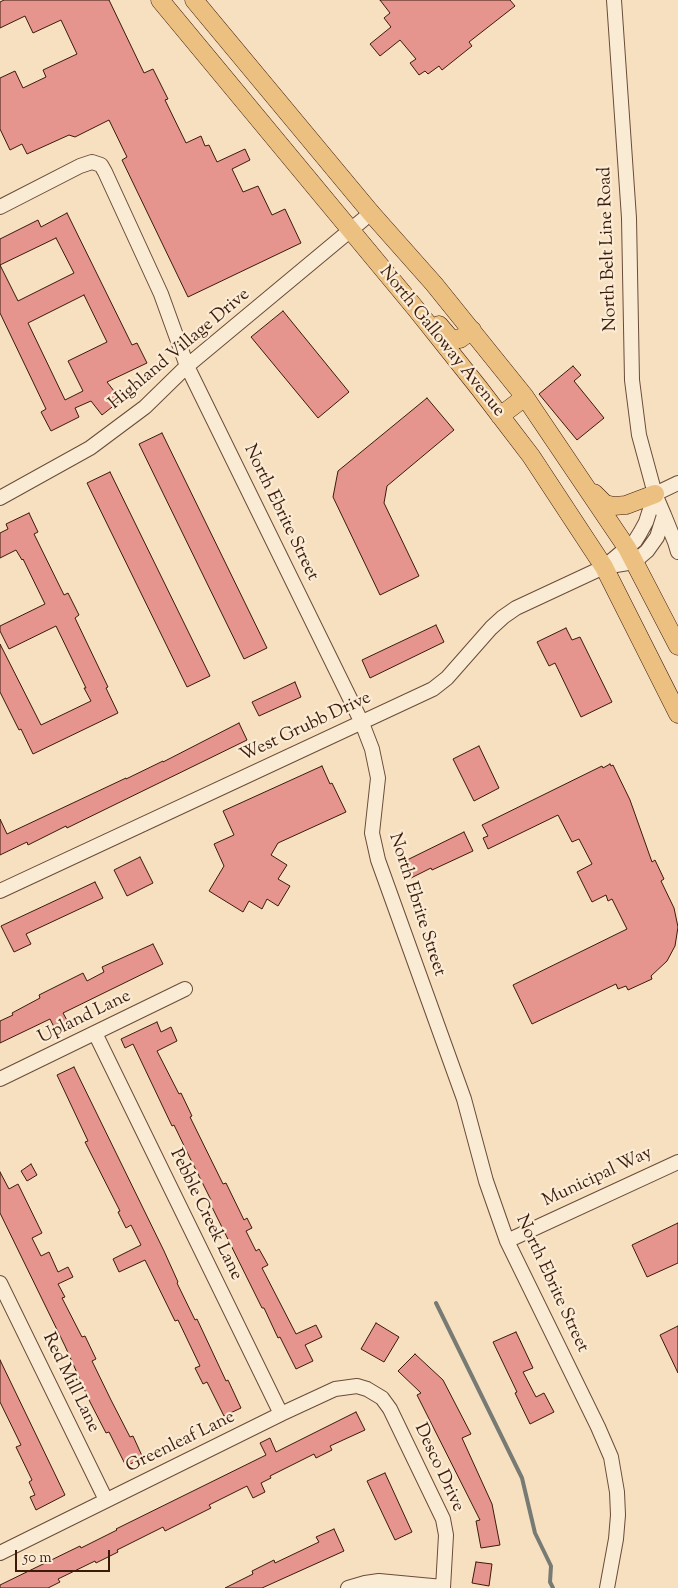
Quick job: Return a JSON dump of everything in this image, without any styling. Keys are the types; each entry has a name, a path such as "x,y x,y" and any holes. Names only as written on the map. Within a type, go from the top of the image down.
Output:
{"main road":[{"name":"North Galloway Avenue","path":"160,0 411,303 531,456 604,567 678,714"},
{"name":"North Galloway Avenue","path":"194,0 371,213 434,284 525,398 631,555 678,646"},
{"path":"281,147 304,160 320,161 325,158"},
{"path":"411,303 430,314 451,339 460,339 472,330"},
{"path":"500,416 525,398"},
{"path":"585,486 605,504 614,506 626,505 654,494"}],"street":[{"name":"North Belt Line Road","path":"614,0 629,218 632,380 639,435 654,494"},
{"name":"North Ebrite Street","path":"0,207 80,166 92,162 101,165 161,294 187,366 362,723 372,749 378,778 372,833 378,860 464,1100 486,1181 507,1241 611,1457 617,1492 618,1516 607,1588"},
{"name":"Highland Village Drive","path":"0,498 90,448 145,407 187,366 371,213"},
{"path":"631,555 646,522 654,494 678,483"},
{"path":"654,494 678,552"},
{"path":"631,555 648,550 657,537 664,515"},
{"name":"West Grubb Drive","path":"0,891 433,689 447,678 491,628 516,608 631,555"},
{"name":"Upland Lane","path":"0,1080 185,989"},
{"name":"Pebble Creek Lane","path":"95,1033 281,1414"},
{"name":"Municipal Way","path":"507,1241 678,1162"},
{"name":"Red Mill Lane","path":"0,1283 106,1500"},
{"name":"Greenleaf Lane","path":"0,1553 335,1389 357,1386 367,1389 382,1398"},
{"name":"Desco Drive","path":"382,1398 390,1409 443,1518 446,1535 443,1588"},
{"path":"348,1588 365,1582 379,1582 443,1588"}],"building":[{"path":"4,0 109,0 144,73 153,69 168,99 165,100 186,143 201,136 205,146 209,145 217,162 245,149 250,160 232,169 243,192 258,186 272,215 285,209 301,243 188,297 122,160 127,157 109,120 75,137 69,135 27,154 22,144 10,150 0,129 0,78 15,71 23,88 46,77 43,70 77,54 61,20 33,33 25,16 0,28 0,2"},
{"path":"380,0 510,0 515,6 469,42 472,46 442,70 439,66 428,74 425,71 419,75 410,63 416,59 400,40 380,56 370,44 391,27 384,18 390,13"},
{"path":"67,213 132,345 137,343 147,363 107,382 121,400 102,415 91,401 75,408 79,417 51,431 41,412 46,409 0,313 0,265 0,239 38,220 41,227","holes":["56,238 74,273 18,301 0,265","84,295 107,342 68,361 83,391 65,400 28,323"]},
{"path":"283,311 349,392 318,418 251,337"},
{"path":"573,366 581,375 574,381 604,418 577,440 539,394"},
{"path":"427,398 454,430 387,486 384,503 419,576 380,595 333,497 338,471"},
{"path":"162,433 267,648 244,659 139,444"},
{"path":"110,472 210,676 187,687 87,483"},
{"path":"29,513 38,532 34,534 64,595 68,593 79,615 75,618 108,687 106,688 118,713 33,754 0,692 0,644 41,725 91,701 56,626 9,649 0,631 0,626 45,604 23,559 16,550 0,558 0,533 8,529 6,524"},
{"path":"436,625 444,642 370,678 362,660"},
{"path":"566,628 572,640 580,637 612,702 581,717 555,663 549,666 537,642"},
{"path":"295,682 301,697 259,716 252,702"},
{"path":"239,723 247,740 67,828 66,826 28,845 27,842 0,855 0,819 7,834 163,762"},
{"path":"479,746 499,788 474,801 453,759"},
{"path":"610,764 611,766 613,765 630,800 652,862 655,860 664,879 661,881 674,908 678,927 675,946 667,961 651,976 652,979 628,990 626,986 618,989 616,984 532,1024 513,985 627,929 612,899 608,901 606,895 592,902 577,872 592,864 579,839 572,842 558,815 488,849 483,838 488,836 482,825 602,766 603,768"},
{"path":"322,766 346,812 278,843 271,855 287,865 278,879 290,886 278,906 267,899 262,909 249,901 243,912 209,891 224,866 214,844 234,835 223,811"},
{"path":"464,832 473,851 411,878 403,862"},
{"path":"140,857 153,883 127,896 114,870"},
{"path":"95,882 103,898 26,934 31,944 14,952 1,926"},
{"path":"153,944 163,964 63,1013 68,1022 55,1029 50,1019 0,1043 0,1021 40,998 39,995 83,973 87,981 104,972 102,967"},
{"path":"157,1022 161,1032 171,1027 177,1041 157,1051 179,1094 181,1093 192,1116 190,1117 223,1184 226,1183 244,1220 247,1218 252,1228 246,1231 256,1251 259,1249 268,1265 262,1268 296,1334 316,1325 322,1337 305,1345 313,1361 296,1369 280,1337 278,1338 264,1308 262,1308 209,1201 211,1200 174,1125 172,1126 133,1044 125,1048 121,1039"},
{"path":"74,1067 164,1251 195,1320 197,1319 241,1408 224,1416 207,1382 203,1384 195,1368 200,1366 178,1320 175,1321 145,1260 119,1272 113,1259 141,1245 131,1225 126,1228 118,1212 120,1211 85,1142 88,1141 57,1075"},
{"path":"31,1164 37,1175 27,1181 21,1171"},
{"path":"0,1172 9,1189 18,1184 42,1233 32,1238 41,1256 49,1252 58,1272 68,1267 73,1277 58,1284 65,1297 62,1298 82,1337 85,1336 96,1359 92,1361 130,1437 133,1436 143,1458 126,1466 109,1432 106,1433 90,1402 65,1346 0,1213"},
{"path":"678,1223 678,1263 647,1277 632,1245"},
{"path":"376,1323 399,1337 384,1362 361,1349"},
{"path":"678,1326 678,1373 660,1335"},
{"path":"516,1332 533,1368 523,1372 536,1397 544,1393 554,1412 530,1424 493,1342"},
{"path":"415,1354 443,1380 471,1434 462,1438 492,1504 500,1545 481,1548 476,1521 480,1520 417,1395 421,1393 398,1371"},
{"path":"0,1360 65,1495 36,1510 30,1497 35,1495 29,1482 32,1480 16,1447 21,1445 0,1402"},
{"path":"356,1412 365,1430 330,1446 332,1450 316,1458 314,1454 270,1476 271,1478 261,1483 265,1492 253,1498 247,1486 209,1505 211,1508 165,1531 163,1527 117,1550 118,1552 96,1563 95,1561 58,1579 60,1582 48,1588 0,1588 0,1585 80,1546 81,1548 266,1455 260,1443 270,1438 276,1452"},
{"path":"385,1473 412,1532 395,1540 367,1481"},
{"path":"334,1529 344,1551 262,1588 225,1588 253,1574 252,1571 274,1560 275,1563 319,1542 316,1537"},
{"path":"476,1562 492,1564 489,1586 472,1583"}],"waterway":[{"path":"436,1303 522,1478 535,1533 551,1566 550,1582 553,1588"}]}
